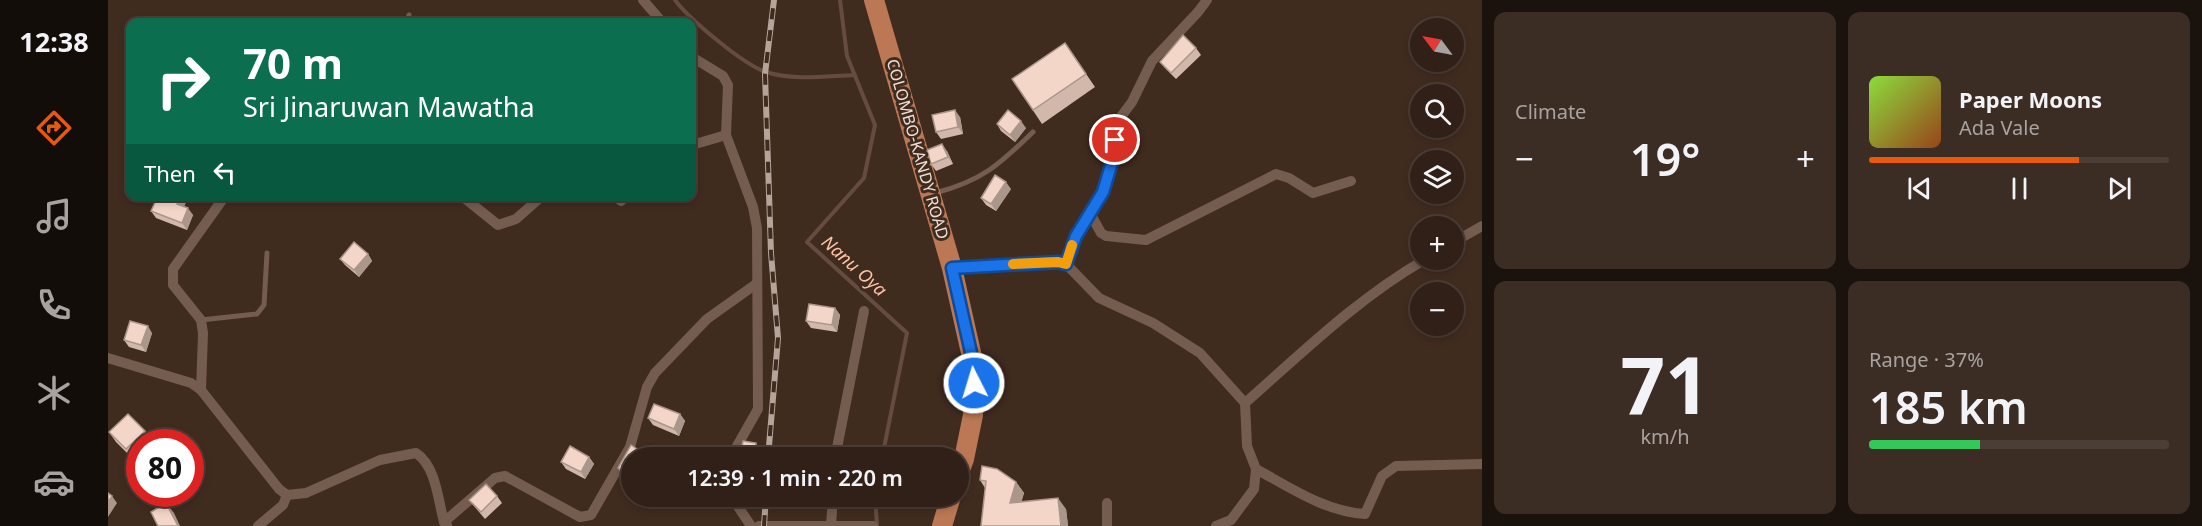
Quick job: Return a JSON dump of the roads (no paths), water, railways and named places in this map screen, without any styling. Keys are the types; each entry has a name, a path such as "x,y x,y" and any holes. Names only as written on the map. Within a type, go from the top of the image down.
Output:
{"highway":[{"name":"COLOMBO-KANDY ROAD","path":"874,0 952,268 974,366 972,415 966,447"},
{"path":"942,526 948,507"}],"street":[{"path":"643,0 659,18"},
{"path":"1066,264 1076,236 1103,192 1113,159 1117,122 1132,102 1152,61 1207,0"},
{"path":"696,59 723,76 728,85 726,135 753,207 757,228 758,409 736,447"},
{"path":"696,144 726,135"},
{"path":"1090,213 1101,233 1106,236 1146,240 1276,174 1289,178 1313,193 1351,181"},
{"path":"201,390 203,333 201,320 173,285 173,269 221,201"},
{"path":"468,201 498,225 516,219 536,201"},
{"path":"1464,236 1482,226"},
{"path":"952,268 1058,262 1066,264 1099,298 1153,323 1200,353 1245,404 1247,446 1256,469 1254,489 1232,523 1215,526"},
{"path":"1245,404 1362,300 1410,268"},
{"path":"108,358 191,383 201,390 279,489 287,495 306,493 380,460 416,453 424,458 430,471 446,524 495,478 505,476 580,517 591,514 630,447 647,387 655,374 707,319 756,284"},
{"path":"837,447 864,311"},
{"path":"1256,469 1303,495 1351,513 1365,513 1382,476 1396,466 1482,464"},
{"path":"258,526 283,505 287,495"},
{"path":"1107,503 1107,526"},
{"path":"738,507 751,526"},
{"path":"831,525 832,507"},
{"path":"759,526 873,526"}],"lane":[{"path":"931,194 951,189 986,174 1034,132"},
{"path":"201,320 257,314 264,305 267,253"}],"waterway":[{"path":"675,0 692,18"},
{"name":"Nanu Oya","path":"840,0 847,56 875,125 864,178 807,242 907,333 884,447"},
{"path":"696,21 744,60 766,72 799,77 855,75"},
{"name":"Nanu Oya","path":"876,507 877,525"}],"railway":[{"path":"769,447 778,338 771,253 765,74 774,0"},
{"path":"764,526 765,507"}]}
